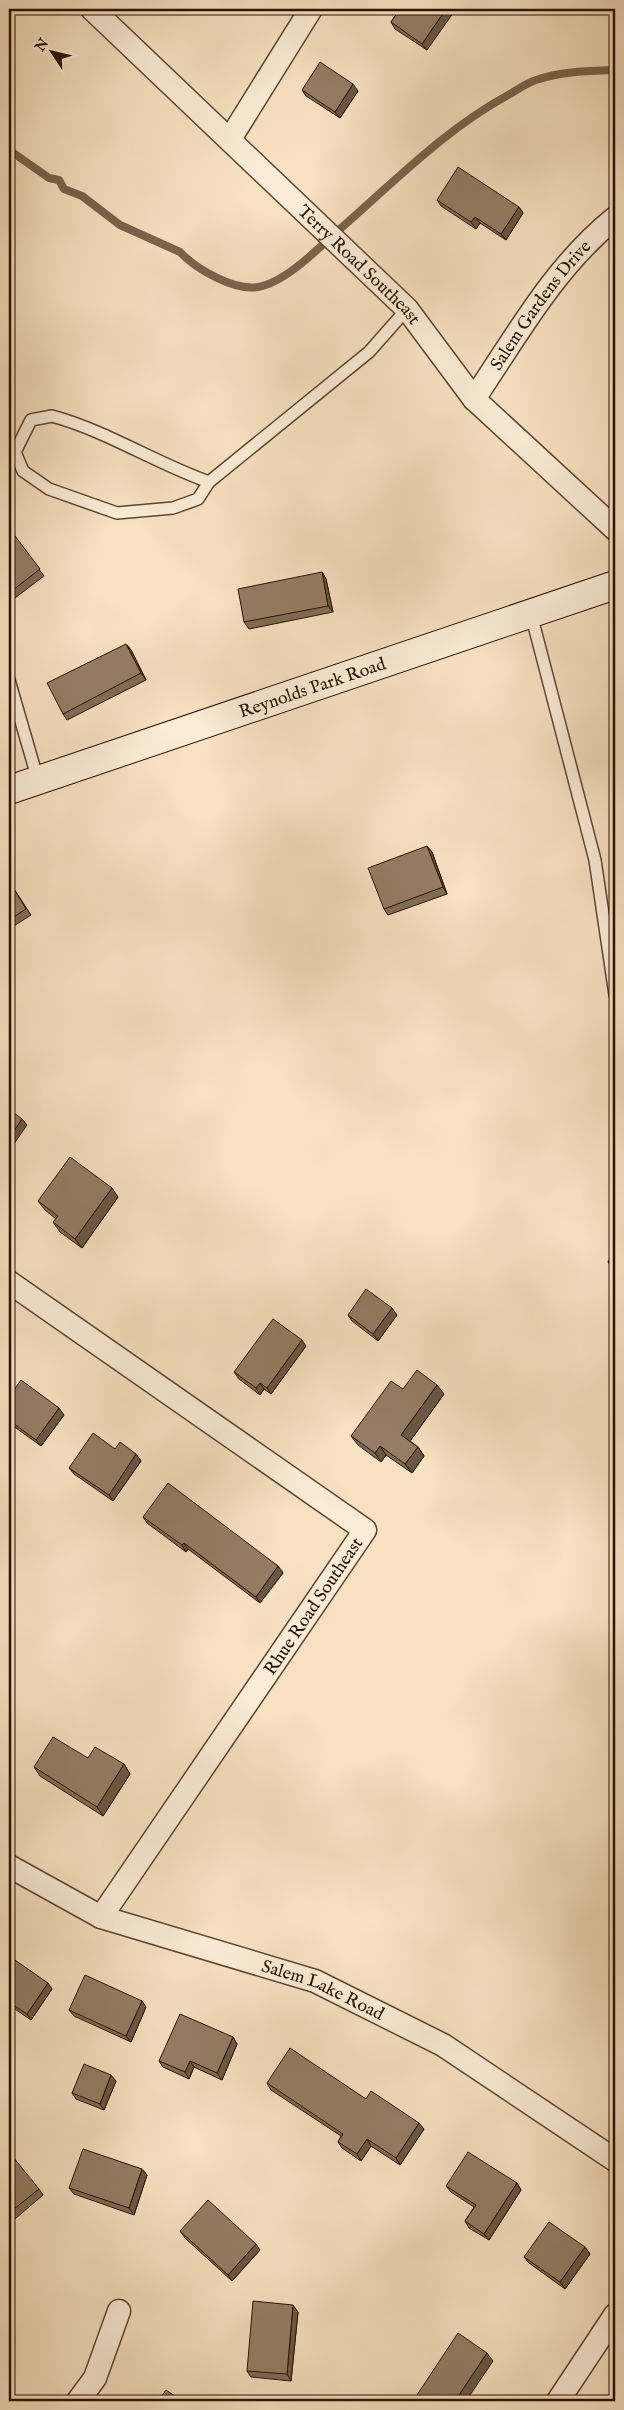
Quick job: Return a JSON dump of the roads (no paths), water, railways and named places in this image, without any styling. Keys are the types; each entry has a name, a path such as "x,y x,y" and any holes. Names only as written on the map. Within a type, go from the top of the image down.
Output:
{"main road":[{"name":"Reynolds Park Road","path":"9,790 615,585"}],"street":[{"name":"Terry Road Southeast","path":"92,9 407,309 474,399 615,530"},
{"path":"230,139 311,9"},
{"name":"Salem Gardens Drive","path":"474,399 547,289 590,238 615,218"},
{"name":"Rhue Road Southeast","path":"9,1282 365,1530 101,1917"},
{"name":"Salem Lake Road","path":"9,1866 101,1917 315,1981 443,2045 615,2160"},
{"path":"78,2401 95,2378 119,2311"},
{"path":"558,2401 615,2315"}],"lane":[{"path":"209,482 163,464 115,439 52,416 31,420 15,452 24,471 49,489 117,512 173,508 198,499 209,482 369,352 407,309"},
{"path":"531,614 595,860 615,995"},
{"path":"9,680 38,780"}],"waterway":[{"path":"9,150 49,178 59,180 64,189 82,196 120,225 180,252 205,272 238,286 258,287 278,280 288,274 417,160 485,108 526,84 546,77 576,72 615,70"}]}
